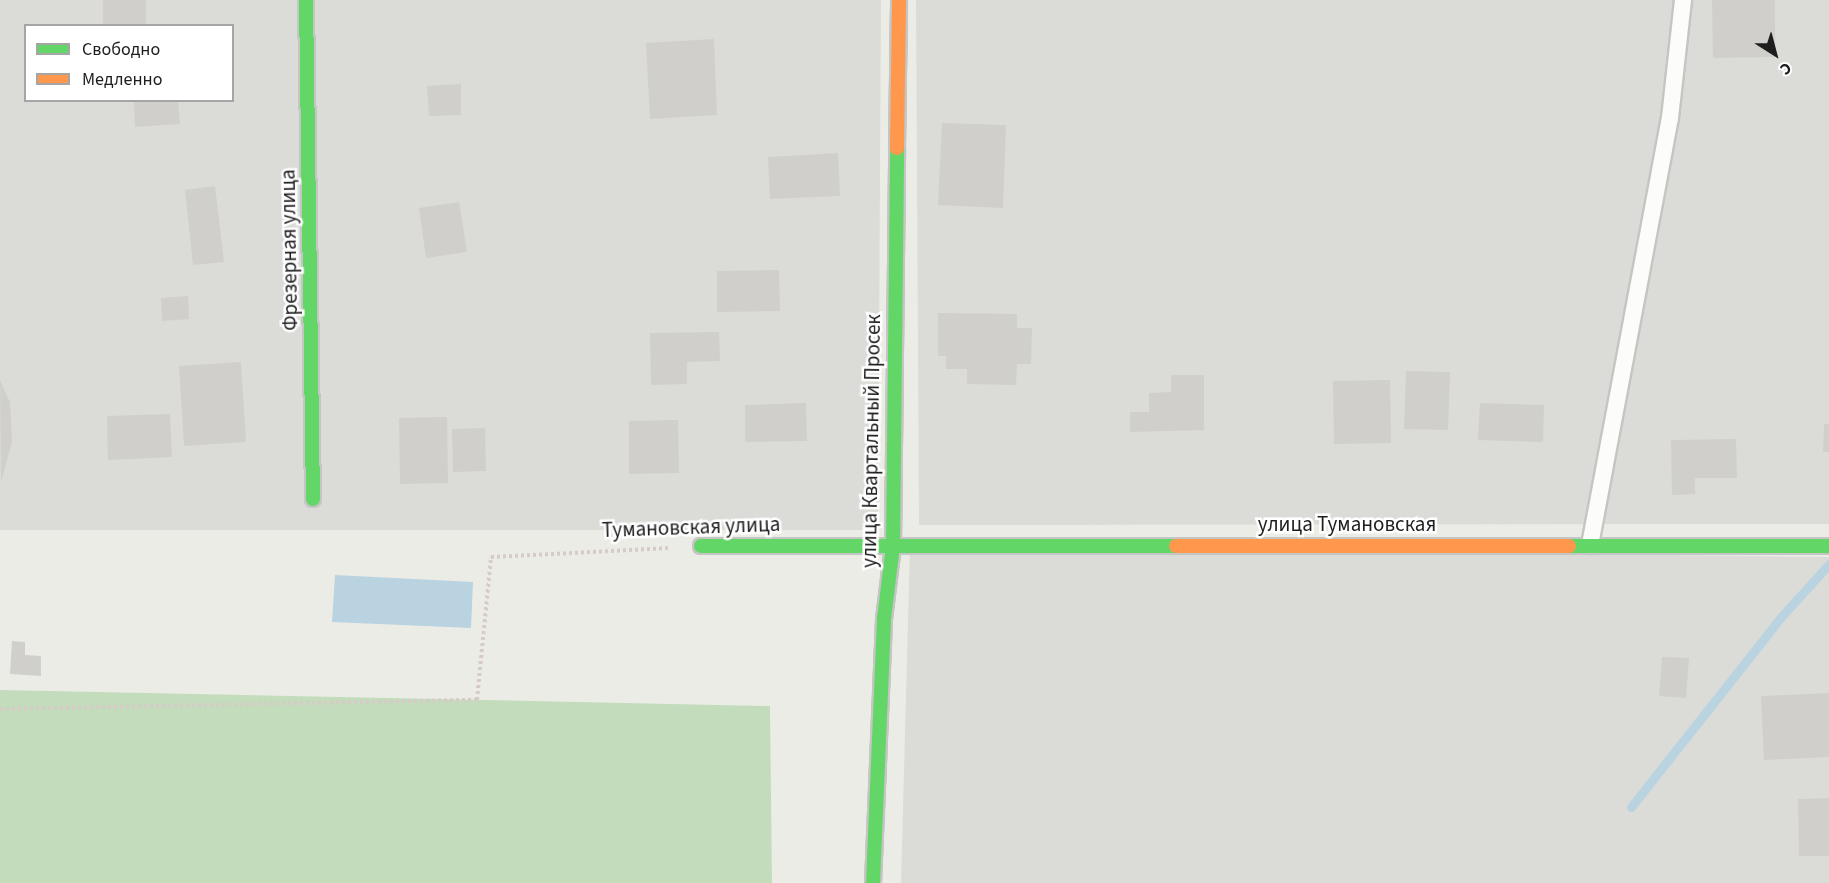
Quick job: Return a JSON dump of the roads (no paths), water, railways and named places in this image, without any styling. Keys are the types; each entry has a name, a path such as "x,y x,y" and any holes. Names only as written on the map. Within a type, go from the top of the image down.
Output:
{"street":[{"name":"Фрезерная улица","path":"306,0 313,499"},
{"name":"улица Квартальный Просек","path":"873,883 884,619 893,546 899,0"},
{"name":"Тумановская улица","path":"701,546 893,546"},
{"name":"улица Тумановская","path":"893,546 1829,546"}],"lane":[{"path":"1590,545 1670,118 1683,0"}],"water":[{"path":"335,575 473,582 471,628 332,622"}],"waterway":[{"path":"1631,807 1781,617 1829,564"}]}
